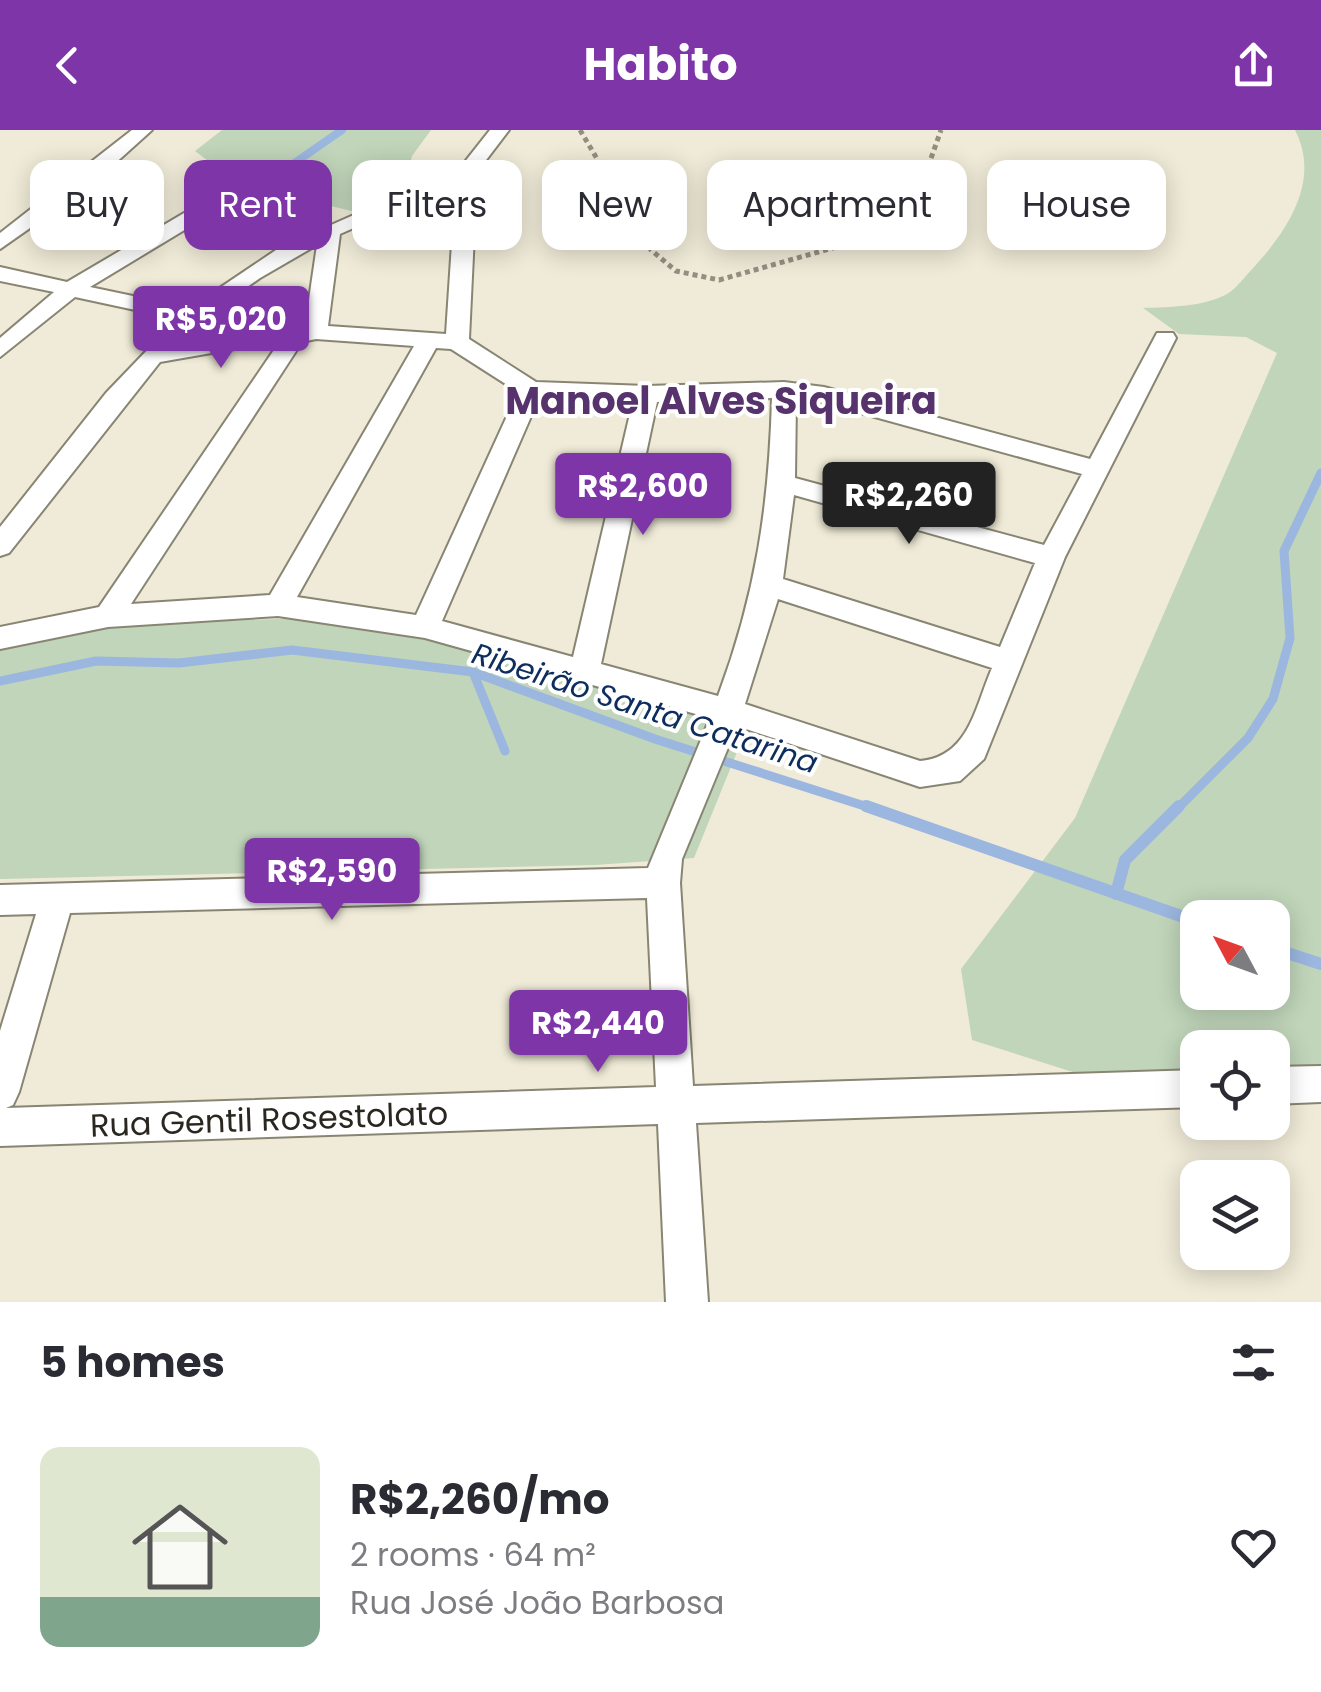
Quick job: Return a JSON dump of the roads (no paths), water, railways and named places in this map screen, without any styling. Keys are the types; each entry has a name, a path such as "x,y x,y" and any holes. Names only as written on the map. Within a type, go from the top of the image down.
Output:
{"street":[{"path":"0,243 143,130"},
{"path":"476,160 500,130"},
{"path":"0,350 72,288 184,221"},
{"path":"0,546 151,356 195,314 299,250"},
{"path":"108,616 297,334 324,250"},
{"path":"457,342 462,250"},
{"path":"0,274 297,334 431,337 457,342 531,390 647,394 784,390 882,410 1096,469"},
{"path":"151,356 297,334"},
{"path":"278,605 431,337"},
{"path":"0,638 108,616 278,605 425,626 727,711 920,774 949,772 964,764 973,750 1051,558 1166,338"},
{"path":"425,626 531,390"},
{"path":"687,1302 672,1107 663,883 666,859 727,711 768,585 782,483 784,390"},
{"path":"585,670 647,394"},
{"path":"782,483 1051,558"},
{"path":"768,585 1007,661"},
{"path":"0,900 663,883"},
{"path":"0,1092 57,899"},
{"path":"1290,1085 1321,1084"},
{"name":"Rua Gentil Rosestolato","path":"0,1126 1180,1089"}],"waterway":[{"path":"299,160 342,130"},
{"path":"1177,809 1248,738 1273,699 1290,638 1284,551 1321,473"},
{"name":"Ribeirão Santa Catarina","path":"0,681 96,661 179,663 292,650 473,672"},
{"name":"Ribeirão Santa Catarina","path":"473,672 655,739 874,809"},
{"path":"473,672 505,751"},
{"name":"Ribeirão Santa Catarina","path":"866,806 1116,893"},
{"path":"1116,893 1125,860 1179,806"},
{"name":"Ribeirão Santa Catarina","path":"1116,893 1180,916"},
{"name":"Ribeirão Santa Catarina","path":"1290,954 1321,964"}],"district":[{"name":"Manoel Alves Siqueira","path":"721,400"}]}
